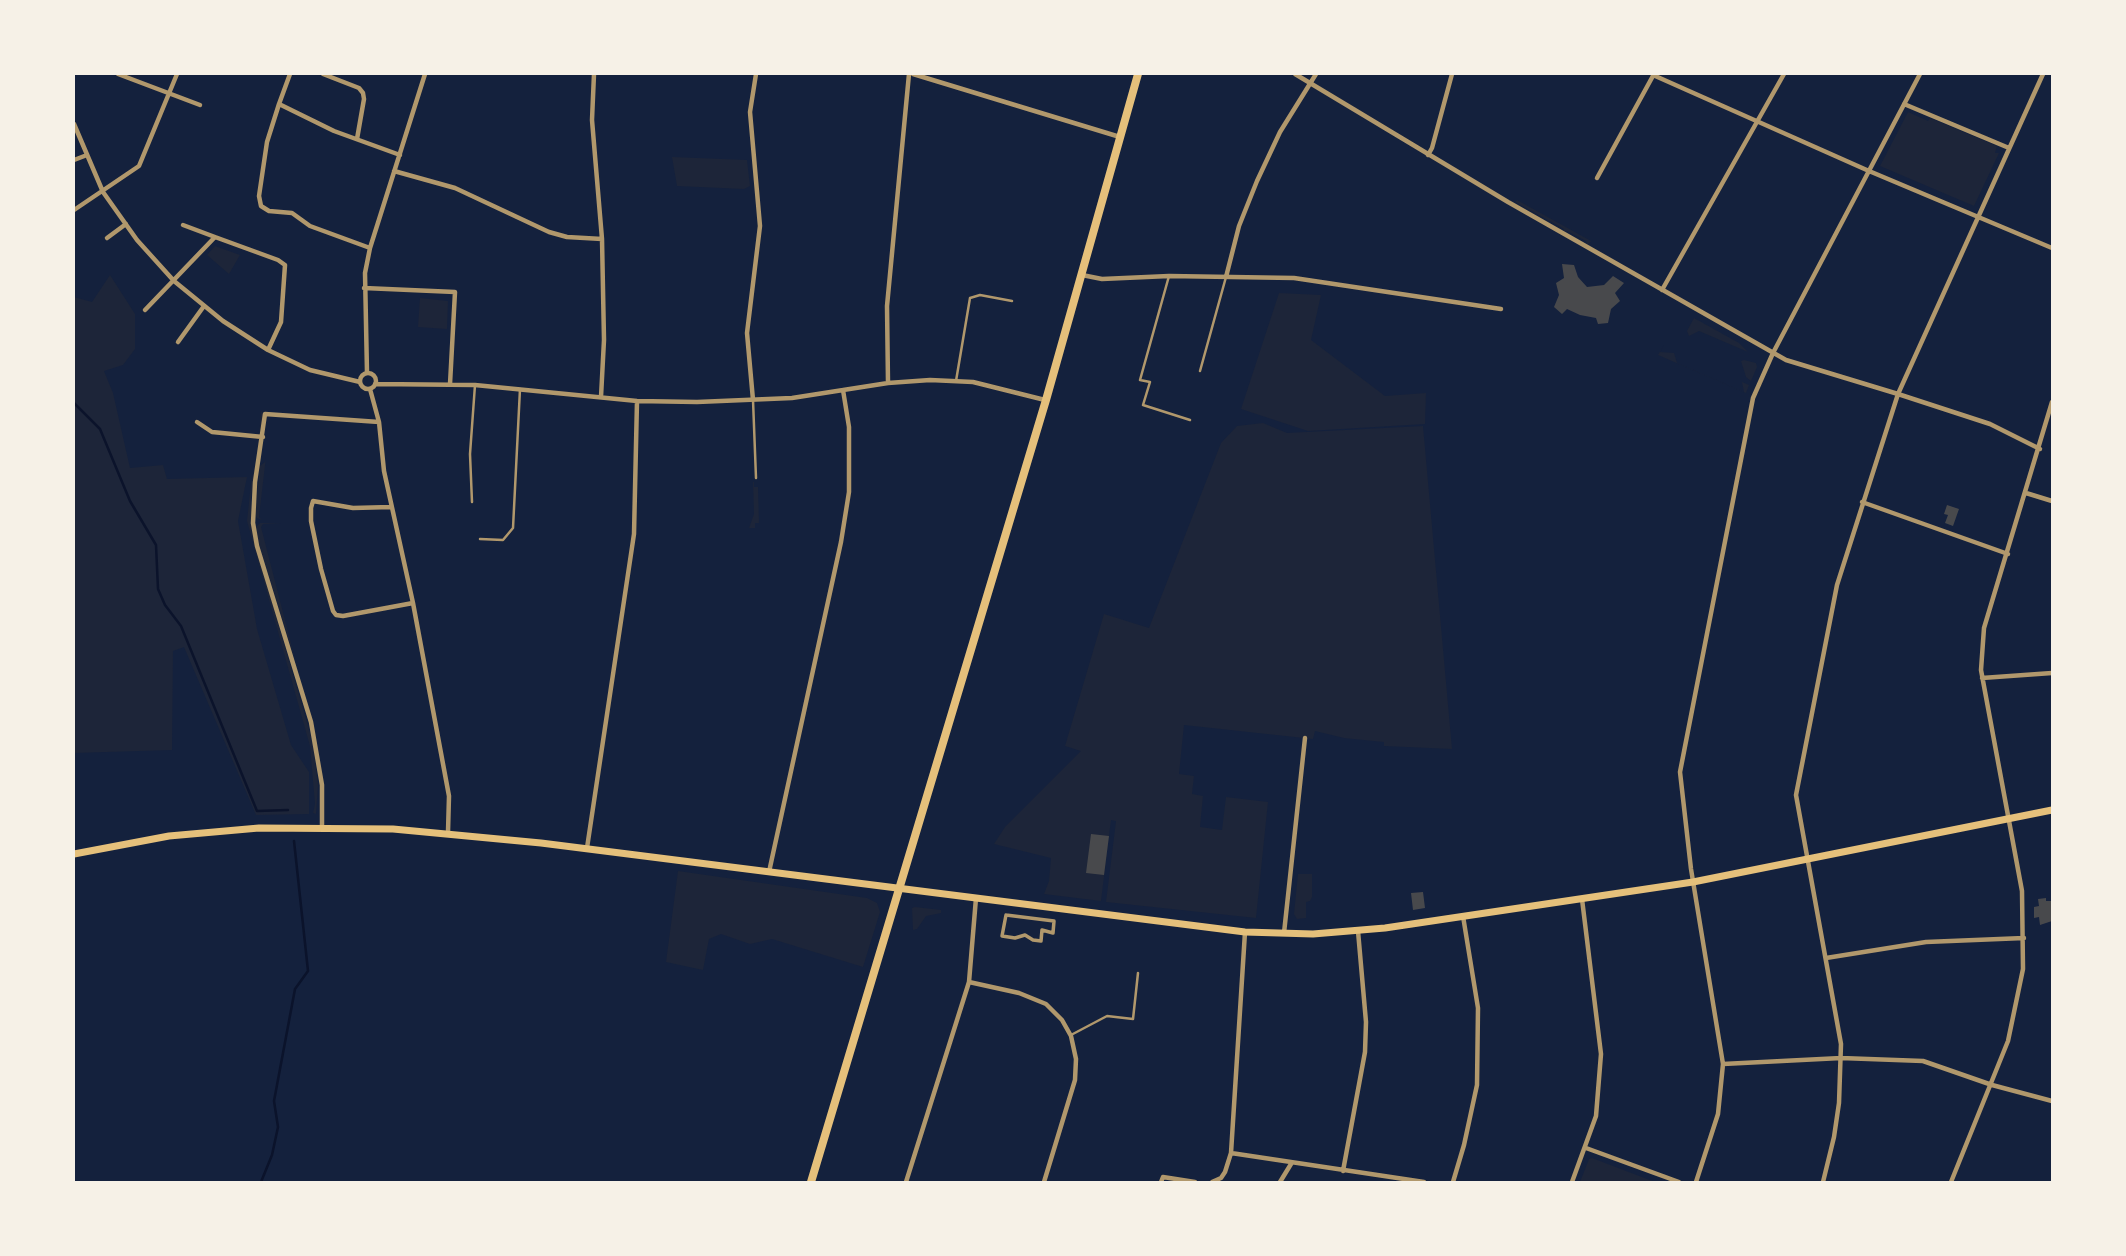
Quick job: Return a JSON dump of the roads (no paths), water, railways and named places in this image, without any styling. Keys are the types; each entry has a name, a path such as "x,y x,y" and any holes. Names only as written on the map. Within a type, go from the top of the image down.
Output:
{"main road":[{"path":"811,1182 1046,400 1138,74"},
{"path":"74,854 169,836 259,828 322,827 448,832 1245,932 1284,934 1358,931 1693,882 2053,810"}],"street":[{"path":"118,74 200,106"},
{"path":"74,210 139,166 177,74"},
{"path":"290,74 267,142 259,196 261,206 269,211 292,213 310,226 370,248"},
{"path":"323,74 359,88 363,93 357,139"},
{"path":"367,373 364,288 370,248 425,74"},
{"path":"594,74 592,120 603,239 604,340 601,397"},
{"path":"753,400 747,333 760,226 750,112 756,74"},
{"path":"888,383 888,293 911,74 1120,137"},
{"path":"1295,74 1428,155 1786,360 1990,424 2040,449"},
{"path":"1226,277 1238,226 1257,181 1280,132 1316,74"},
{"path":"1428,155 1452,74"},
{"path":"1597,178 1653,74 1869,171 2053,248"},
{"path":"1662,290 1784,74"},
{"path":"1696,1182 1718,1114 1723,1064 1693,882 1680,772 1753,398 1773,353 1920,74"},
{"path":"1823,1182 1838,1114 1841,1044 1796,795 1837,585 1898,394 2043,74"},
{"path":"279,104 400,155"},
{"path":"1904,104 2010,148"},
{"path":"74,124 103,191 152,259 174,281 204,306 268,350 310,370 359,382 363,388 370,389"},
{"path":"74,160 87,155"},
{"path":"394,171 455,188 550,232 567,237 603,239"},
{"path":"107,238 126,225"},
{"path":"183,225 285,265 281,322 268,350"},
{"path":"145,310 215,237"},
{"path":"1081,275 1102,279 1169,276 1294,278 1501,309"},
{"path":"364,288 455,292 450,384"},
{"path":"178,342 204,306"},
{"path":"359,382 361,376 367,373"},
{"path":"367,373 374,377 375,384"},
{"path":"370,389 375,384 450,384 637,401 753,400 792,398 888,383 930,380 973,383 1046,400"},
{"path":"370,389 379,422 384,471 413,603 449,796 448,832"},
{"path":"769,872 847,505 849,427 843,390"},
{"path":"587,849 634,534 637,401"},
{"path":"1951,1182 1992,1085 2015,1015 2024,968 2022,891 1982,678 1984,628 2053,402"},
{"path":"322,827 322,785 311,722 257,546 253,523 255,482 265,414 379,422"},
{"path":"197,422 212,432 263,437"},
{"path":"2026,493 2053,501"},
{"path":"391,507 353,508 313,501 310,508 311,521 321,569 332,611 336,615 413,603"},
{"path":"1862,502 2008,554"},
{"path":"1982,678 2053,673"},
{"path":"1284,934 1305,738"},
{"path":"906,1182 969,982 976,898"},
{"path":"1572,1182 1596,1116 1601,1054 1581,899"},
{"path":"1006,915 1054,921 1053,933 1042,930 1041,941 1025,935 1015,938 1002,936 1006,915"},
{"path":"1453,1182 1477,1086 1478,1008 1463,916"},
{"path":"1343,1171 1365,1052 1366,1022 1358,931"},
{"path":"1212,1182 1221,1178 1225,1172 1231,1153 1245,932"},
{"path":"1826,958 1926,943 2024,938"},
{"path":"969,982 1019,993 1046,1004 1062,1020 1071,1035 1076,1059 1075,1080 1044,1182"},
{"path":"1723,1064 1841,1058 1923,1062 1992,1085 2053,1101"},
{"path":"1586,1148 1679,1182"},
{"path":"1231,1153 1424,1182"},
{"path":"1280,1182 1291,1164"},
{"path":"1161,1182 1163,1177 1195,1182"}],"lane":[{"path":"1169,276 1140,380 1150,382 1143,405 1190,420"},
{"path":"1200,371 1226,277"},
{"path":"956,381 970,298 981,295 1012,301"},
{"path":"472,502 470,454 475,385"},
{"path":"481,539 503,540 513,528 520,389"},
{"path":"753,400 756,478"},
{"path":"1071,1035 1107,1016 1133,1018 1138,973"}],"waterway":[{"path":"74,403 100,429 130,501 156,545 158,589 165,605 181,626 257,811 288,810"},
{"path":"261,1182 272,1155 278,1127 274,1101 295,989 308,971 294,841"}]}
